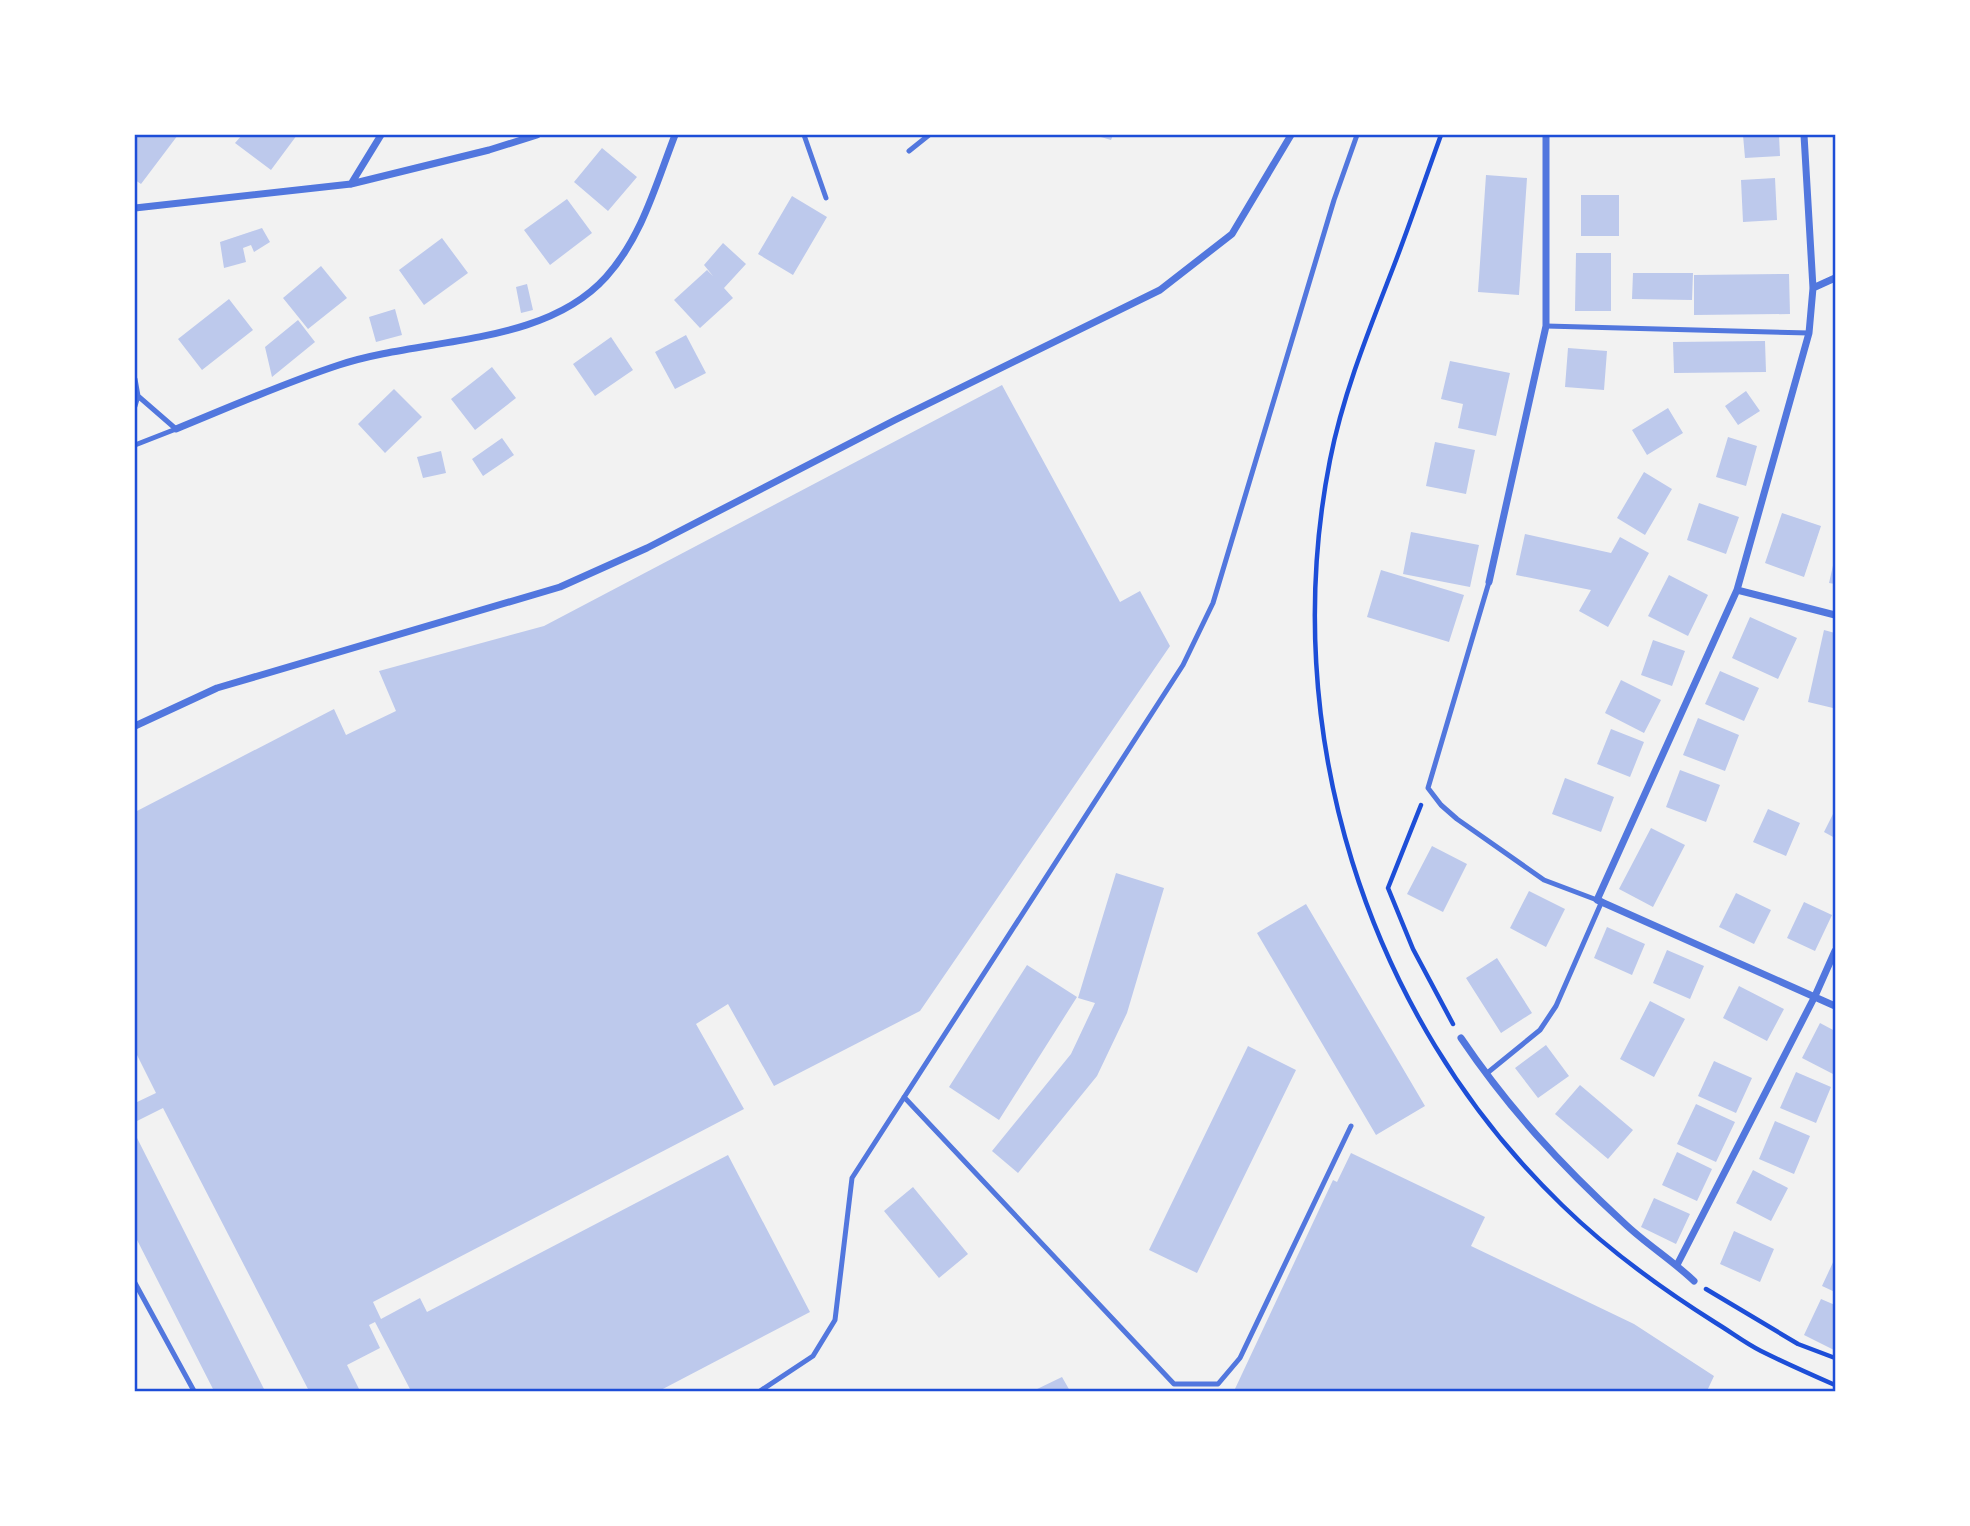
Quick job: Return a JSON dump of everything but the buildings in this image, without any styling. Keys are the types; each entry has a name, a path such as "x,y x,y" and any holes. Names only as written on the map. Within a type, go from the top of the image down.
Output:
{"street":[{"path":"351,184 380,135"},
{"path":"135,208 351,184 489,150 537,135"},
{"path":"176,429 341,364 529,325 566,310 605,278 634,240 675,135"},
{"path":"135,726 217,688 560,587 647,548 895,420 1160,290 1232,234 1291,135"},
{"path":"1489,582 1546,326 1546,135"},
{"path":"1804,135 1813,288 1809,333 1737,590 1600,901 1835,1006"},
{"path":"1813,288 1835,278"},
{"path":"1737,590 1835,615"},
{"path":"1677,1265 1815,996 1835,951"},
{"path":"1461,1038 1523,1122 1563,1165 1627,1226 1694,1281"}],"lane":[{"path":"804,135 826,198"},
{"path":"909,151 929,135"},
{"path":"760,1391 813,1356 835,1320 852,1178 1183,665 1213,603 1334,200 1357,135"},
{"path":"1546,326 1809,333"},
{"path":"135,379 138,396 135,407"},
{"path":"135,445 176,429 138,396"},
{"path":"1486,1074 1540,1030 1551,1014 1600,901 1544,880 1457,819 1441,805 1428,788 1489,582"},
{"path":"904,1097 1174,1384 1219,1384 1240,1358 1351,1126"},
{"path":"135,1283 194,1391"},
{"path":"1171,1391 1174,1384"}],"path":[{"path":"1428,788 1388,888 1413,949 1461,1038"},
{"path":"1694,1281 1798,1344 1835,1358"}]}
